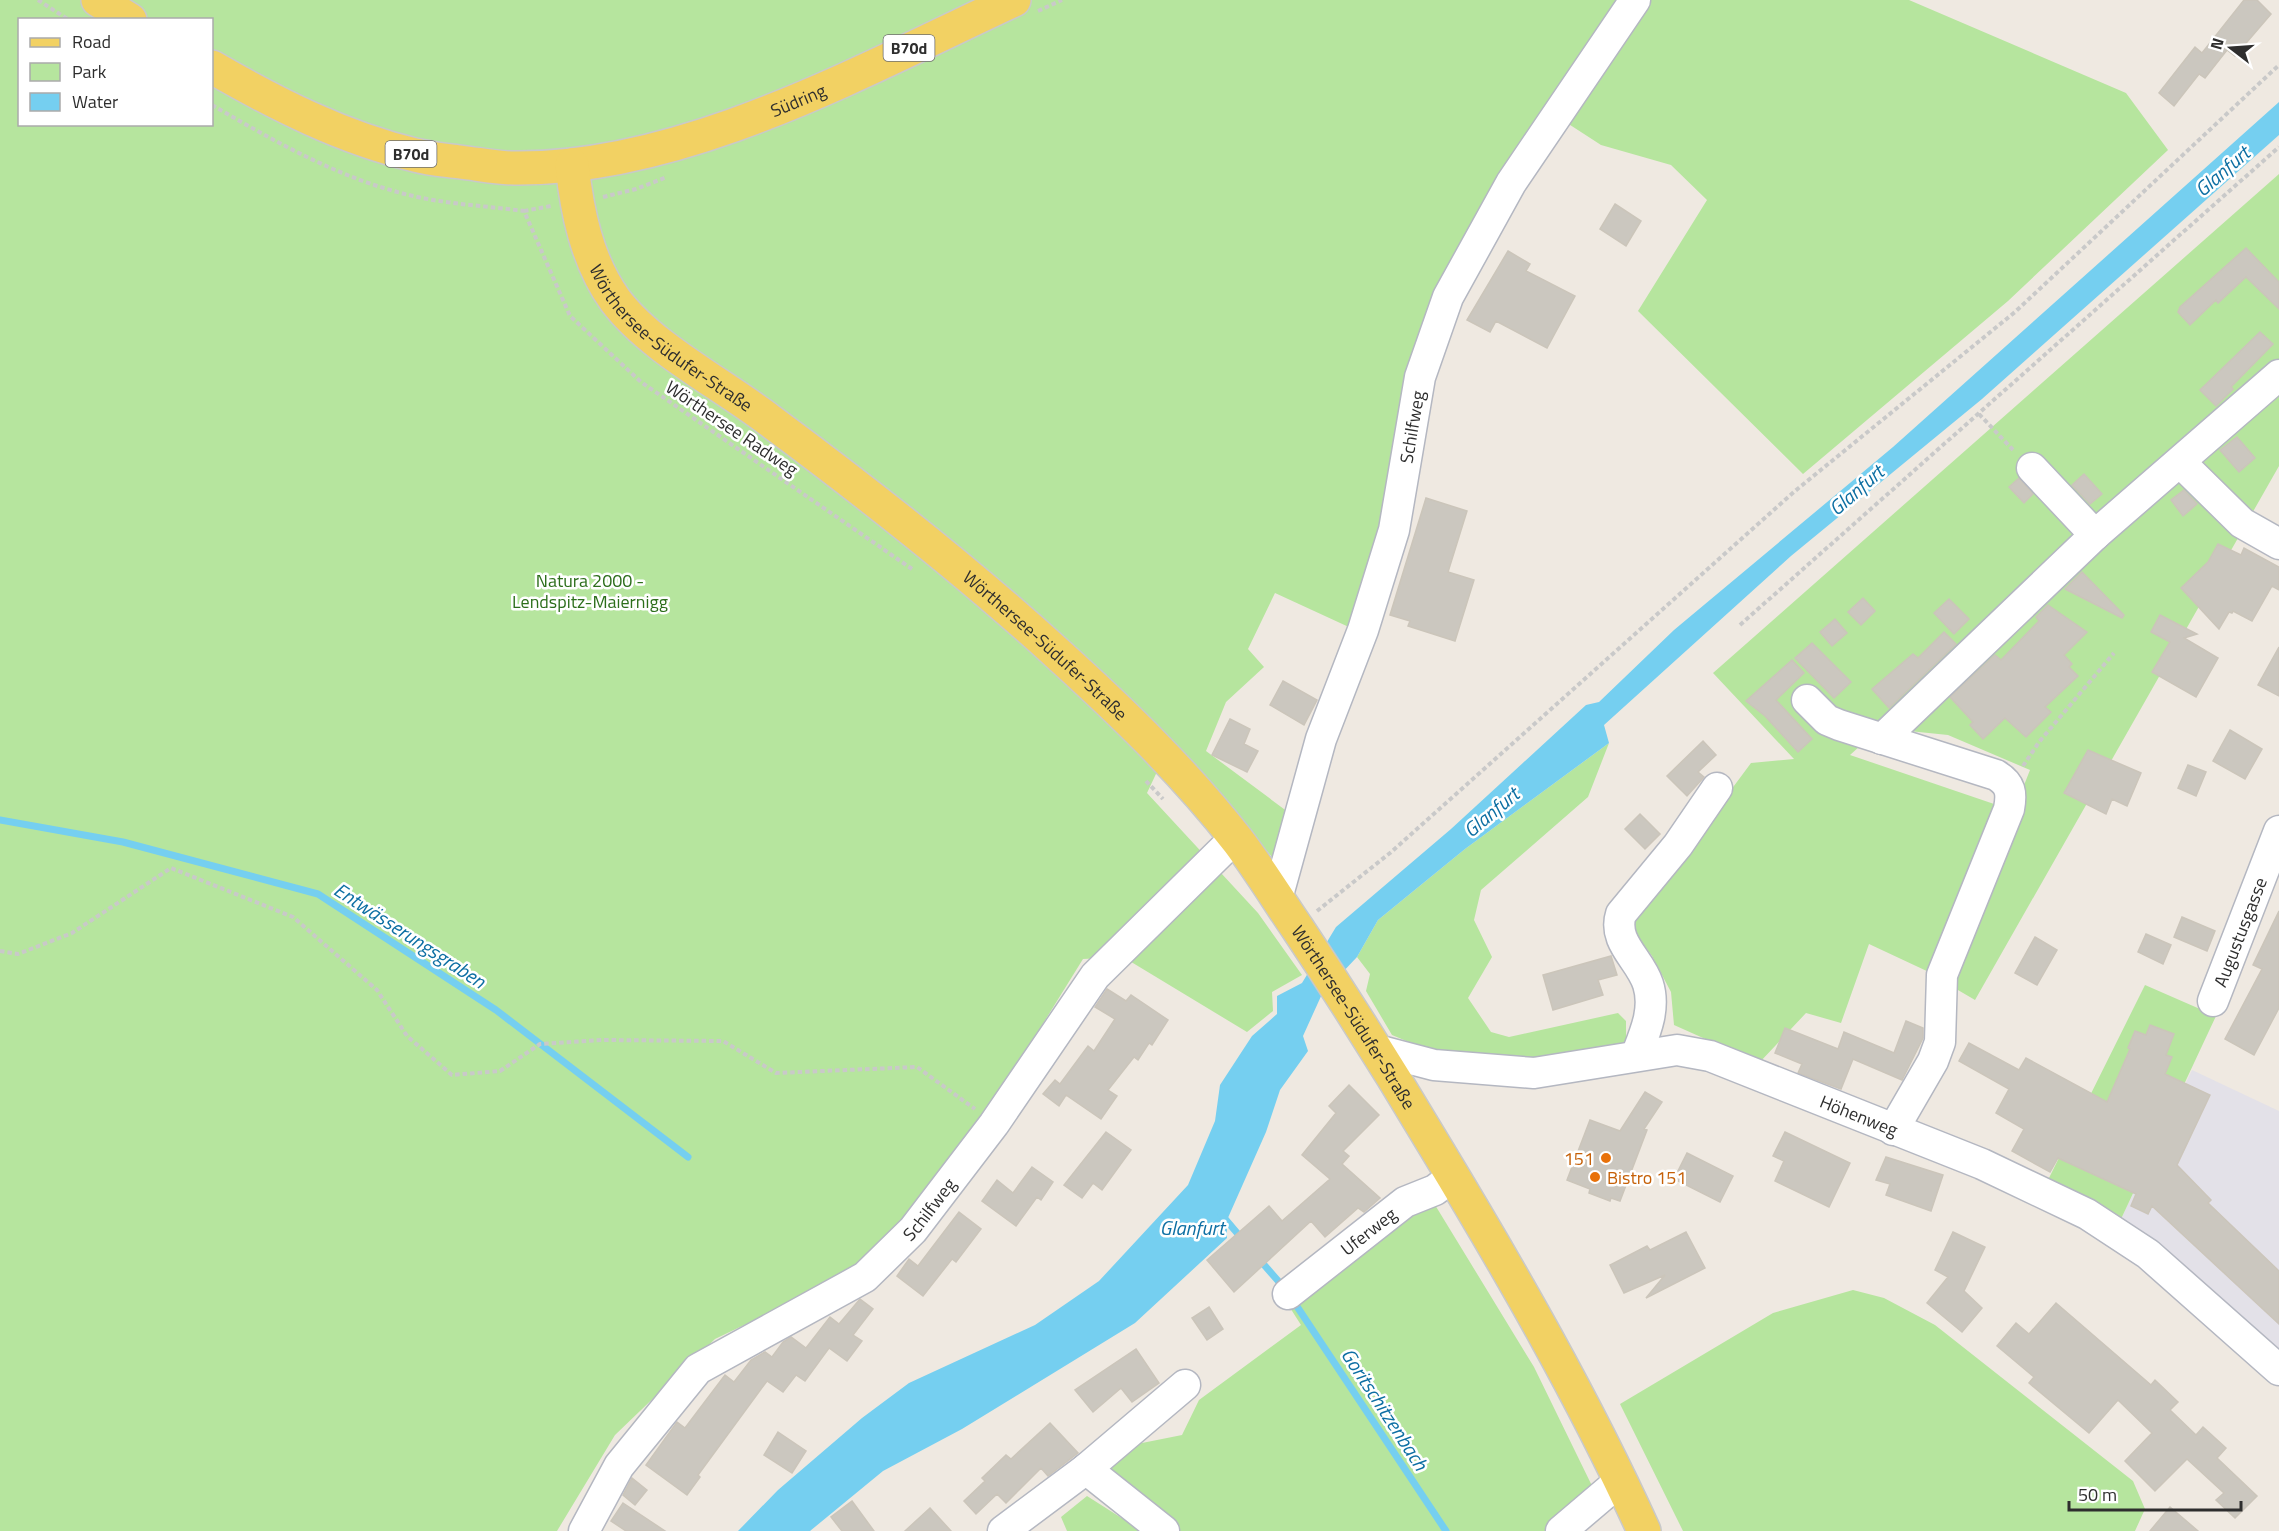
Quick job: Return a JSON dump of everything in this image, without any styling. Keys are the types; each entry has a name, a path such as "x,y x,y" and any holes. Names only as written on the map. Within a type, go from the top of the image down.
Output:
{"main road":[{"path":"98,0 127,18"},
{"name":"Südring","path":"572,165 628,157 726,126 804,97 1014,0"},
{"name":"B70d","path":"213,69 259,95 346,134 417,156 513,168 572,165"},
{"name":"Wörthersee-Südufer-Straße","path":"572,165 576,202 583,230 595,264 616,301 660,343 740,398 842,474 972,577 1152,742 1225,847 1278,895 1377,1050 1501,1257 1621,1480 1644,1531"}],"street":[{"name":"Schilfweg","path":"1278,895 1321,739 1363,630 1394,530 1420,378 1448,297 1511,183 1556,112 1635,0"},
{"path":"1882,739 2095,535 2181,463 2279,375"},
{"path":"2181,463 2242,523 2279,544"},
{"path":"2032,468 2095,535"},
{"path":"1807,700 1827,720 1996,775 2009,786 2012,796 2009,809 1942,975 1940,1042 1933,1061 1893,1130"},
{"path":"1636,1056 1651,1010 1649,986 1641,967 1621,940 1618,923 1621,914 1678,845 1717,788"},
{"name":"Augustusgasse","path":"2213,1001 2279,831"},
{"name":"Schilfweg","path":"584,1531 619,1466 699,1369 865,1277 913,1230 994,1124 1095,976 1225,847"},
{"name":"Höhenweg","path":"1377,1050 1434,1065 1534,1073 1677,1050 1702,1054 1982,1164 2046,1192 2116,1232 2148,1254 2279,1370"},
{"name":"Uferweg","path":"1288,1294 1405,1202 1435,1190 1453,1176"},
{"path":"1003,1531 1086,1469 1185,1385"},
{"path":"1086,1469 1164,1531"},
{"path":"1561,1531 1621,1480"}],"path":[{"path":"38,0 66,18"},
{"path":"1301,934 1795,491 2014,312 2279,65"},
{"name":"Wörthersee Radweg","path":"213,106 292,151 373,184 432,200 524,211 570,316 641,382 922,575"},
{"path":"1740,625 2279,147"},
{"path":"1979,414 2032,468"},
{"path":"2009,786 2039,742 2114,652"},
{"path":"1144,779 1168,805"},
{"path":"0,951 18,954 72,933 171,868 293,917 376,990 407,1036 452,1075 500,1071 540,1044 601,1040 723,1041 776,1072 917,1066 994,1124"}],"shaded area":[{"path":"2192,1070 2279,1111 2279,1358 2121,1219"}],"green space":[{"name":"Natura 2000 - Lendspitz-Maiernigg","path":"0,0 1909,0 2126,93 2168,150 2008,301 1803,474 1638,311 1707,200 1671,165 1601,145 1564,121 1441,289 1385,517 1351,628 1275,593 1248,649 1264,667 1226,702 1206,751 1292,815 1277,863 1195,765 1171,742 1147,793 1258,913 1302,975 1272,992 1273,1011 1247,1032 1123,957 1083,959 969,1143 859,1270 715,1339 615,1435 557,1531 0,1531"},
{"path":"2279,174 2279,466 1975,1000 1946,983 2030,770 1948,735 1880,728 1850,755 1997,805 1931,973 1869,944 1841,1023 1806,1013 1759,1063 1674,1025 1671,992 1652,956 1630,926 1751,763 1794,759 1713,673"},
{"path":"1609,743 1588,797 1481,890 1474,920 1492,957 1468,998 1491,1032 1509,1037 1618,1013 1626,1021 1626,1048 1534,1065 1435,1053 1392,1035 1366,991 1370,974 1357,957 1378,920 1465,849"},
{"path":"2145,985 2216,1016 2121,1219 2047,1182"},
{"path":"1432,1200 1534,1367 1595,1492 1547,1531 1176,1531 1118,1485 1105,1460 1122,1447 1182,1435 1199,1400 1301,1325 1287,1303"},
{"path":"1853,1290 1884,1298 1935,1325 2133,1481 2145,1509 2135,1531 1683,1531 1620,1404 1773,1313"},
{"path":"1087,1496 1142,1531 1067,1531 1061,1517"}],"water":[{"name":"Glanfurt","path":"2279,102 2279,135 1982,399 1791,556 1604,725 1609,743 1465,849 1378,920 1357,957 1322,994 1303,1036 1308,1051 1280,1090 1266,1132 1227,1220 1227,1238 1135,1323 962,1429 883,1471 810,1531 738,1531 778,1490 862,1418 909,1383 1035,1325 1099,1281 1188,1185 1215,1121 1220,1085 1252,1036 1277,1014 1277,996 1302,983 1336,927 1451,829 1586,705 1599,702 1674,630 1893,447"}],"building":[{"path":"2244,0 2257,0 2271,14 2235,56 2227,50 2205,78 2199,74 2174,106 2159,93 2195,47 2202,53"},
{"path":"1615,204 1641,221 1626,246 1600,229"},
{"path":"2246,248 2279,282 2279,309 2246,277 2218,303 2216,300 2190,325 2178,312 2180,307"},
{"path":"1508,251 1530,264 1526,271 1575,296 1547,348 1496,321 1490,332 1467,320"},
{"path":"2260,332 2273,344 2231,387 2233,389 2216,406 2200,390"},
{"path":"2237,437 2255,458 2239,472 2220,450"},
{"path":"2084,474 2102,494 2090,504 2072,485"},
{"path":"2019,478 2033,494 2024,503 2009,487"},
{"path":"2184,490 2197,504 2183,516 2171,500"},
{"path":"1426,498 1467,511 1448,572 1474,580 1455,641 1408,626 1410,621 1390,615"},
{"path":"2218,544 2241,555 2244,548 2279,567 2279,590 2272,586 2252,621 2233,611 2229,612 2219,629 2181,588 2208,562"},
{"path":"2082,572 2124,615 2122,618 2065,589"},
{"path":"1863,598 1875,611 1861,625 1848,612"},
{"path":"1949,599 1969,619 1954,634 1934,613"},
{"path":"2048,605 2087,632 2064,655 2072,664 2069,667 2078,676 2045,707 2051,712 2026,737 2005,718 1983,739 1970,725 1973,722 1950,697 1995,655 2001,660 2039,621 2036,617"},
{"path":"2160,615 2197,634 2184,638 2218,658 2196,697 2152,672 2170,642 2151,632"},
{"path":"1835,619 1847,633 1832,646 1820,632"},
{"path":"1944,632 1956,644 1889,708 1872,689 1913,654 1918,658"},
{"path":"1812,643 1851,682 1834,698 1795,658"},
{"path":"2279,647 2279,696 2258,685"},
{"path":"1792,660 1804,673 1776,700 1812,739 1798,752 1765,716 1746,701"},
{"path":"1283,681 1317,700 1304,725 1270,705"},
{"path":"1230,719 1250,729 1244,744 1258,751 1247,772 1212,755"},
{"path":"2230,730 2262,749 2245,779 2213,761"},
{"path":"1703,741 1716,755 1698,772 1704,777 1687,796 1667,776"},
{"path":"2088,750 2141,773 2127,806 2112,799 2106,814 2064,793"},
{"path":"2188,765 2206,772 2196,796 2178,788"},
{"path":"1640,814 1660,834 1645,849 1625,829"},
{"path":"2279,911 2279,1008 2254,1055 2225,1039 2262,969 2253,965"},
{"path":"2182,917 2215,931 2207,951 2174,937"},
{"path":"2146,934 2171,945 2163,964 2138,952"},
{"path":"2035,937 2057,950 2037,985 2015,973"},
{"path":"1611,956 1617,975 1598,980 1603,995 1553,1010 1543,975"},
{"path":"1107,989 1126,1001 1131,995 1168,1020 1152,1045 1149,1043 1138,1060 1134,1057 1108,1090 1117,1096 1101,1119 1066,1095 1059,1106 1043,1094 1055,1080 1060,1084 1088,1046 1094,1051 1115,1019 1095,1007"},
{"path":"1906,1021 1923,1028 1923,1038 1902,1080 1853,1059 1841,1089 1798,1073 1802,1064 1775,1053 1785,1028 1838,1049 1844,1032 1894,1053"},
{"path":"2150,1025 2174,1034 2166,1055 2172,1057 2165,1074 2210,1095 2177,1165 2211,1200 2208,1203 2279,1271 2279,1324 2152,1206 2148,1214 2131,1206 2136,1194 2058,1158 2050,1172 2012,1151 2024,1129 1996,1113 2009,1089 1959,1061 1969,1043 2019,1070 2026,1058 2107,1102 2130,1049 2128,1048 2135,1031 2146,1035"},
{"path":"1349,1085 1379,1115 1343,1151 1349,1156 1342,1164 1380,1198 1364,1212 1358,1208 1325,1237 1311,1221 1234,1292 1207,1260 1269,1206 1282,1221 1330,1179 1302,1155 1336,1113 1329,1106"},
{"path":"1645,1092 1662,1102 1644,1129 1647,1130 1620,1201 1611,1198 1610,1201 1589,1193 1590,1189 1567,1180 1590,1120 1620,1131"},
{"path":"1106,1132 1131,1150 1102,1190 1093,1183 1082,1198 1064,1185"},
{"path":"1785,1132 1850,1163 1829,1207 1775,1181 1784,1161 1773,1156"},
{"path":"1687,1153 1733,1176 1720,1202 1674,1179"},
{"path":"1886,1157 1943,1175 1931,1211 1886,1195 1890,1184 1876,1180"},
{"path":"1032,1167 1053,1182 1041,1200 1037,1197 1016,1226 982,1201 997,1180 1013,1193"},
{"path":"959,1212 981,1229 956,1262 952,1259 923,1296 897,1276 909,1259 918,1266"},
{"path":"1686,1232 1705,1268 1646,1298 1665,1275 1624,1293 1610,1265 1647,1246 1650,1250"},
{"path":"1953,1232 1985,1247 1964,1291 1982,1308 1962,1332 1927,1303 1948,1277 1935,1270"},
{"path":"860,1299 873,1309 853,1335 862,1341 847,1361 829,1348 805,1381 796,1375 783,1392 767,1381 698,1475 700,1477 687,1495 646,1465 677,1422 685,1428 725,1375 734,1382 751,1360 765,1352 772,1357 783,1342 791,1337 806,1348 830,1317 839,1324"},
{"path":"2056,1303 2151,1385 2155,1380 2178,1402 2170,1410 2196,1435 2203,1427 2226,1448 2217,1458 2257,1496 2235,1518 2216,1500 2224,1493 2187,1459 2155,1491 2125,1461 2152,1433 2118,1400 2089,1433 2029,1383 2034,1377 1997,1346 2016,1323 2029,1334"},
{"path":"1209,1307 1223,1329 1207,1340 1192,1318"},
{"path":"1136,1349 1159,1383 1132,1402 1121,1388 1093,1412 1075,1390"},
{"path":"1050,1423 1078,1453 1048,1476 1041,1468 1006,1503 997,1494 976,1514 964,1501 985,1481 982,1478 1006,1455 1011,1459"},
{"path":"778,1432 806,1451 792,1473 764,1455"},
{"path":"632,1478 647,1490 635,1505 623,1495"},
{"path":"852,1501 874,1531 842,1531 831,1517"},
{"path":"623,1503 665,1531 626,1531 611,1521"},
{"path":"2170,1507 2198,1531 2150,1531"},
{"path":"930,1508 951,1531 905,1531"}],"waterway":[{"name":"Entwässerungsgraben","path":"0,820 123,842 318,894 496,1010 688,1157"},
{"path":"1221,1214 1243,1240"},
{"path":"1258,1258 1280,1283"},
{"name":"Goritschitzenbach","path":"1296,1305 1446,1531"}],"place":[{"name":"151","path":"1606,1158"},
{"name":"Bistro 151","path":"1595,1177"}]}
